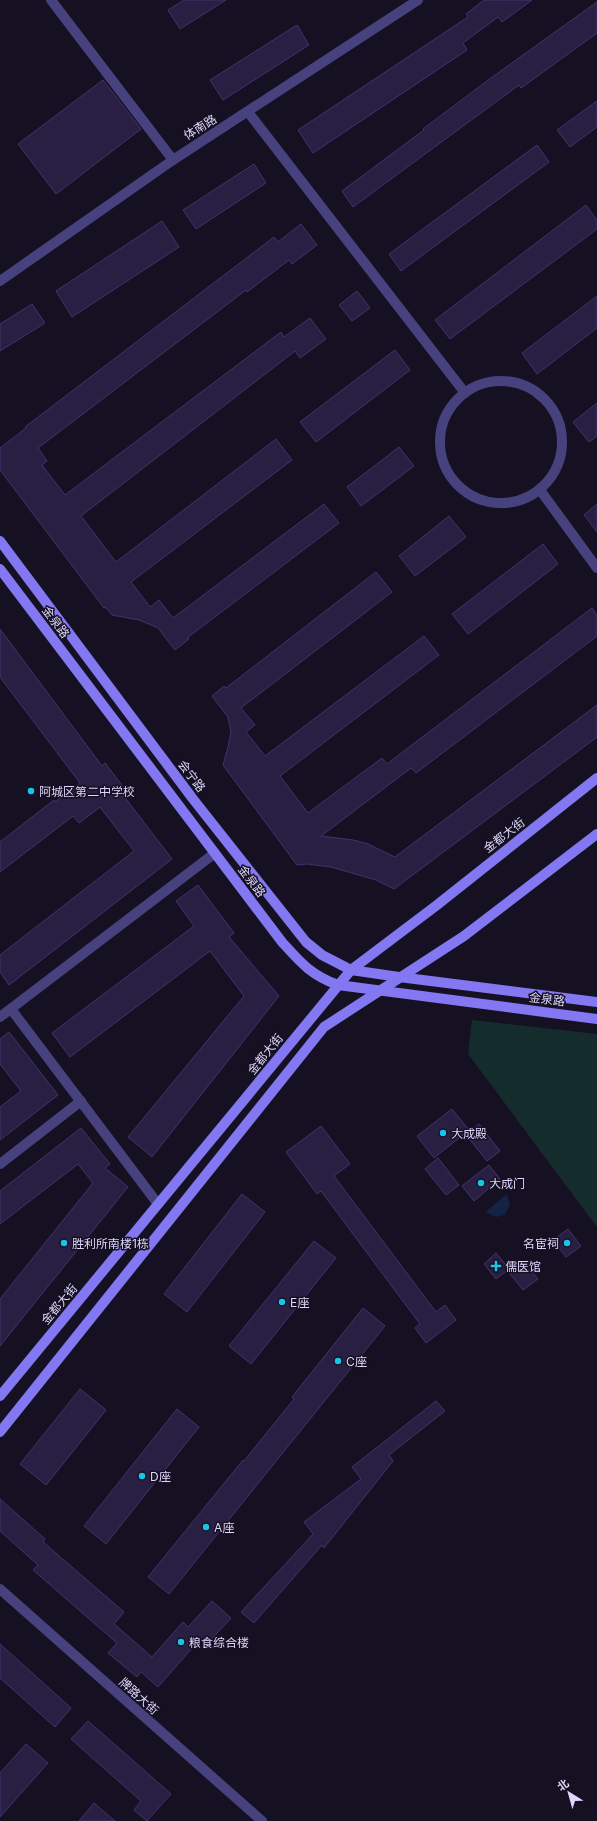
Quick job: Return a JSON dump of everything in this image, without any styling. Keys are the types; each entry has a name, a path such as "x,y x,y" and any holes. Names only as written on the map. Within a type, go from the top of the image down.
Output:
{"main road":[{"name":"会宁路","path":"0,541 194,799 306,942 322,955 351,970 399,977"},
{"name":"金泉路","path":"0,569 282,942 296,957 320,978 338,985 379,991 597,1018"},
{"name":"金都大街","path":"0,1396 351,970 437,905 597,778"},
{"path":"0,1432 324,1027 464,936 597,834"},
{"name":"金泉路","path":"399,977 597,1002"}],"street":[{"path":"51,0 173,160"},
{"name":"体南路","path":"0,281 173,160 418,0"},
{"path":"248,112 465,393"},
{"path":"510,382 532,389 550,405 560,426 562,449 555,472 540,490 530,497 519,501 494,504 471,496 453,480 442,458 440,446 441,434 449,411 465,393 487,383 510,382"},
{"path":"540,490 597,568"},
{"path":"0,1017 215,853"},
{"path":"11,1009 158,1204"},
{"path":"0,1164 81,1101"},
{"name":"牌路大街","path":"0,1590 262,1821"}],"green space":[{"path":"472,1020 597,1034 597,1227 468,1054"}],"water":[{"path":"507,1194 510,1205 504,1215 496,1217 485,1212"}],"building":[{"path":"184,0 226,0 180,29 168,10"},
{"path":"484,0 532,0 502,22 498,17 463,43 467,50 313,153 298,130 468,17 466,14"},
{"path":"597,2 597,33 521,88 519,85 353,207 342,191 491,78"},
{"path":"297,25 309,45 223,100 210,80"},
{"path":"103,80 141,129 56,194 18,144"},
{"path":"597,101 597,127 570,147 557,130"},
{"path":"537,145 549,162 401,271 389,254"},
{"path":"254,164 266,183 196,229 183,210"},
{"path":"586,205 597,220 597,229 450,339 435,320"},
{"path":"162,221 179,247 72,317 56,291"},
{"path":"301,224 317,245 292,264 289,260 247,292 246,290 38,448 47,461 42,465 65,495 281,332 284,337 310,318 326,339 300,358 295,351 81,516 116,562 276,439 292,460 131,582 150,607 159,600 173,618 324,504 339,523 187,638 189,639 175,650 158,628 139,620 112,615 105,607 104,608 0,470 0,448 26,428 25,427 274,237 278,242"},
{"path":"357,291 370,308 352,321 339,305"},
{"path":"597,296 597,328 537,374 522,353"},
{"path":"32,304 45,323 0,351 0,324"},
{"path":"395,350 410,370 316,442 300,422"},
{"path":"597,403 597,436 589,442 573,422"},
{"path":"399,447 414,466 361,506 347,487"},
{"path":"597,504 597,532 584,515"},
{"path":"449,516 466,537 415,576 399,556"},
{"path":"543,544 558,564 468,634 452,614"},
{"path":"376,572 392,592 241,708 255,725 246,732 265,756 424,636 439,655 280,776 308,813 382,758 387,764 592,608 597,615 597,636 416,773 411,768 321,836 353,840 368,844 395,857 597,705 597,737 394,889 376,880 331,867 307,864 297,865 223,765 231,732 228,717 212,696 224,686 226,688"},
{"path":"0,629 102,766 105,763 124,788 120,791 172,859 9,985 0,972 0,955 134,851 100,807 79,823 73,816 0,872 0,842 54,800 55,802 80,783 0,677"},
{"path":"198,885 234,933 229,937 279,996 152,1157 128,1137 244,996 210,951 70,1057 52,1033 194,926 176,901"},
{"path":"9,1032 58,1095 0,1140 0,1107 21,1091 0,1064 0,1039"},
{"name":"大成殿","path":"452,1109 469,1130 434,1158 417,1136"},
{"path":"479,1124 500,1151 487,1161 466,1135"},
{"path":"321,1126 350,1164 334,1176 436,1312 445,1305 456,1320 426,1343 415,1328 420,1324 321,1191 317,1194 286,1152"},
{"name":"胜利所南楼1栋","path":"81,1128 110,1164 105,1168 128,1187 0,1346 0,1299 93,1183 78,1164 0,1224 0,1191"},
{"path":"438,1158 459,1185 446,1195 425,1169"},
{"name":"大成门","path":"489,1165 500,1179 474,1201 462,1186"},
{"path":"242,1194 265,1212 187,1312 164,1294"},
{"name":"名宦祠","path":"568,1229 581,1246 566,1257 553,1240"},
{"name":"E座","path":"314,1241 336,1258 251,1364 229,1346"},
{"name":"儒医馆","path":"496,1253 509,1269 496,1279 484,1264"},
{"path":"524,1262 538,1279 523,1290 510,1274"},
{"path":"363,1308 385,1326 169,1594 148,1577 294,1399 292,1397"},
{"path":"80,1389 106,1410 46,1485 20,1464"},
{"path":"436,1401 445,1411 389,1455 393,1461 324,1548 322,1545 254,1623 241,1612 313,1534 304,1522 361,1479 352,1467"},
{"name":"D座","path":"177,1409 199,1427 106,1544 84,1526"},
{"path":"0,1499 45,1539 43,1542 124,1612 114,1624 152,1657 183,1622 188,1627 212,1601 231,1618 206,1645 200,1639 158,1687 141,1672 137,1677 108,1653 117,1643 33,1570 38,1565 0,1531"},
{"path":"0,1644 71,1708 55,1727 0,1678"},
{"path":"88,1721 171,1794 147,1821 134,1810 141,1801 71,1739"},
{"path":"26,1744 48,1763 0,1817 0,1773"},
{"path":"94,1803 115,1821 79,1821"}],"place":[{"name":"阿城区第二中学校","path":"31,791"},
{"name":"大成殿","path":"443,1133"},
{"name":"大成门","path":"481,1183"},
{"name":"胜利所南楼1栋","path":"64,1243"},
{"name":"名宦祠","path":"567,1243"},
{"name":"儒医馆","path":"496,1266"},
{"name":"E座","path":"282,1302"},
{"name":"C座","path":"338,1361"},
{"name":"D座","path":"142,1476"},
{"name":"A座","path":"206,1527"},
{"name":"粮食综合楼","path":"181,1642"}]}
